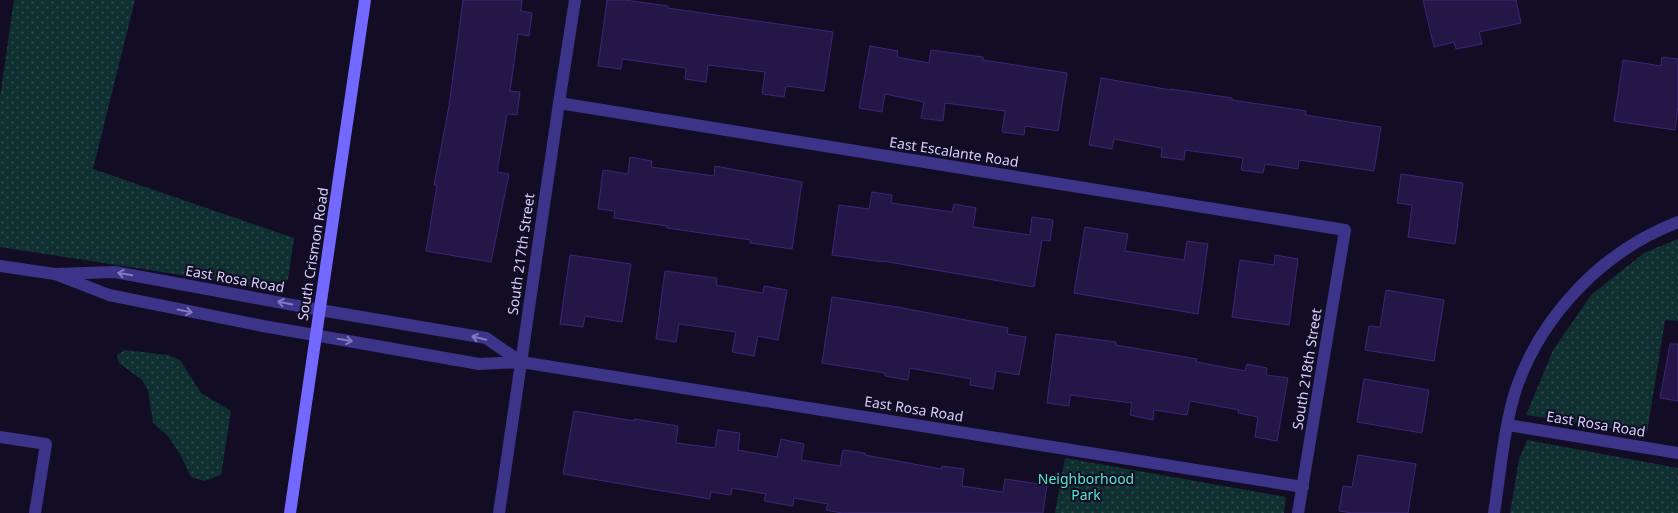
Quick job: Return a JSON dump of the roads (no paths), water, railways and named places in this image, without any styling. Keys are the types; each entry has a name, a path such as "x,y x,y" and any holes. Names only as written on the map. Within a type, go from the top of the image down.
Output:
{"street":[{"name":"South Crismon Road","path":"290,513 365,0"},
{"name":"South 217th Street","path":"499,513 575,0"},
{"name":"East Escalante Road","path":"559,103 1345,230"},
{"path":"1494,513 1508,425 1516,390 1530,358 1548,327 1579,287 1614,256 1654,231 1678,222"},
{"name":"South 218th Street","path":"1298,513 1345,230"},
{"name":"East Rosa Road","path":"0,266 55,274 115,272 320,310 486,338 521,362"},
{"name":"East Rosa Road","path":"55,274 109,296 479,364 521,362 1303,487"},
{"name":"East Rosa Road","path":"1508,425 1678,453"},
{"path":"0,437 46,444 35,513"}],"park label":[{"name":"Neighborhood Park","path":"1086,488"}]}
